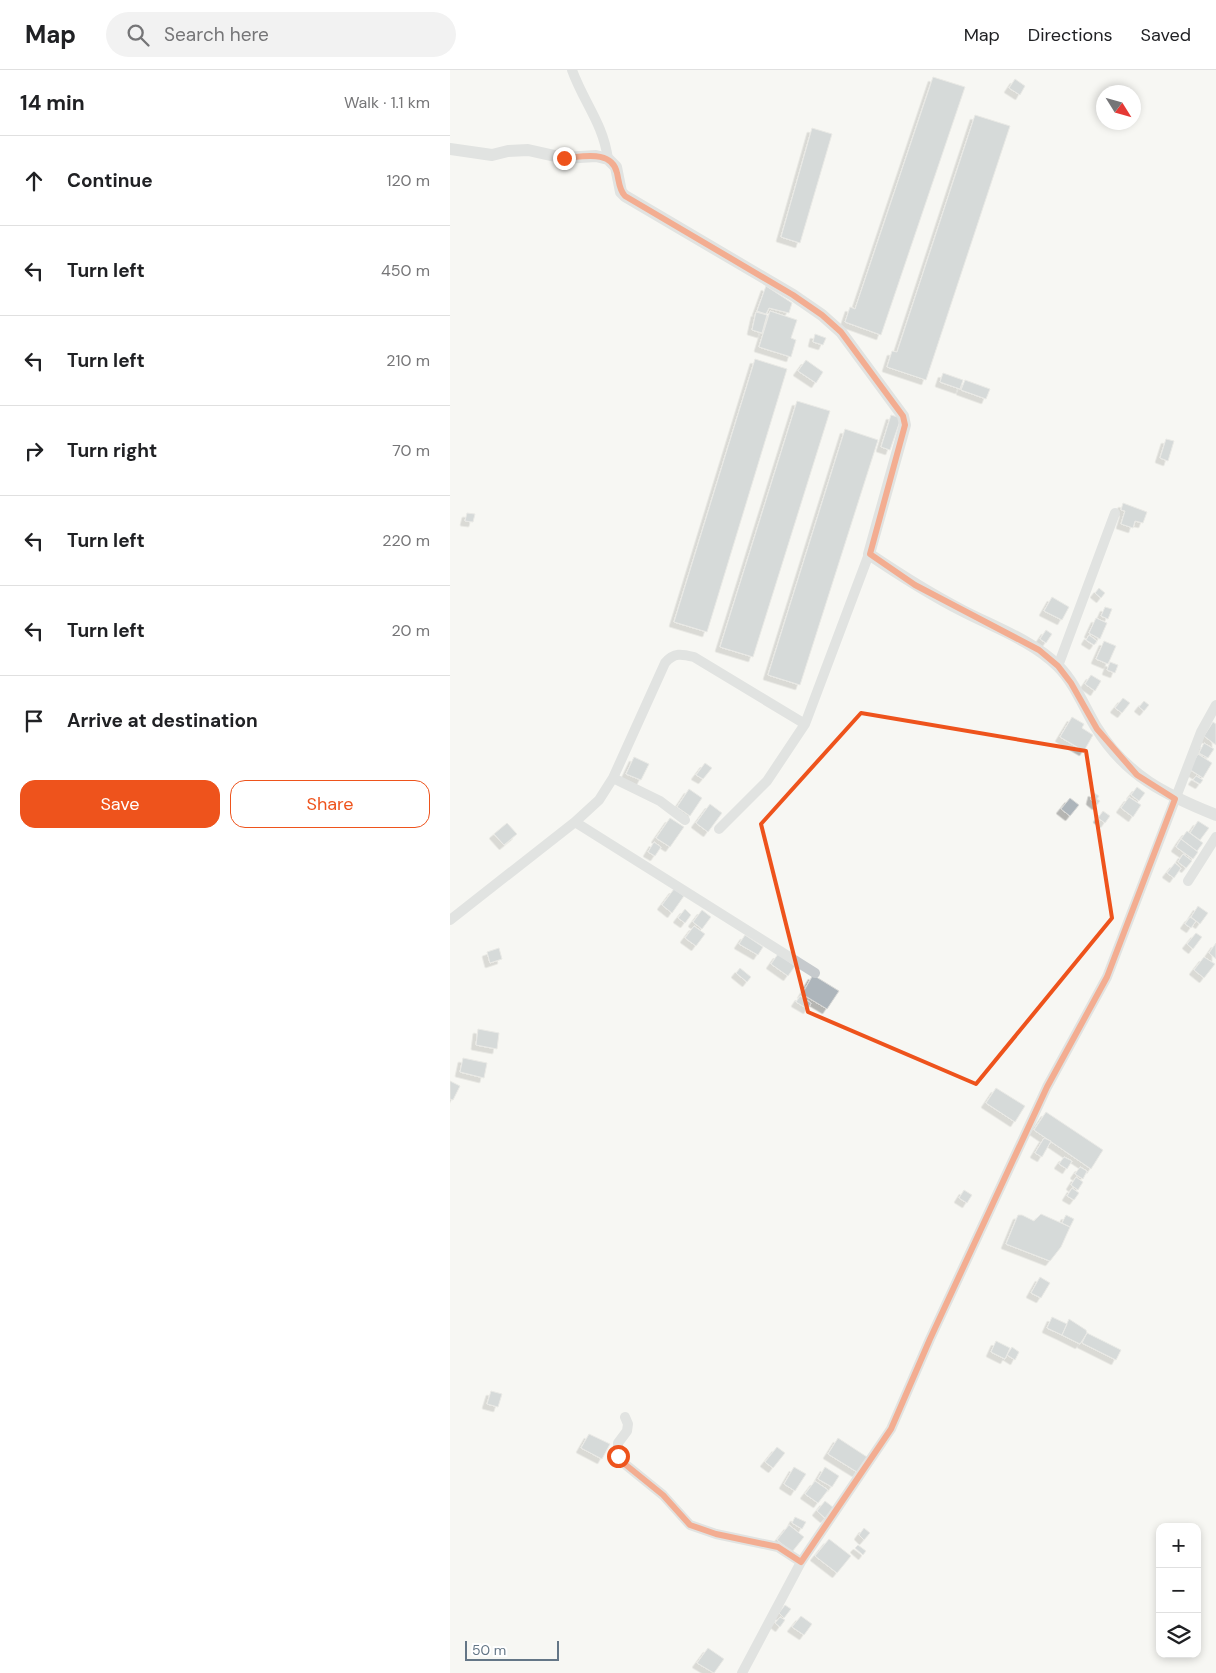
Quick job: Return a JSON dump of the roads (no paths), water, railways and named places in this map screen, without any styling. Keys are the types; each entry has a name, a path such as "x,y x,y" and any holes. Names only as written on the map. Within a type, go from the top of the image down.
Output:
{"street":[{"path":"572,70 581,93 599,122 605,140 608,159"},
{"path":"450,149 492,155 508,151 528,150 564,158 596,156 608,159 616,167 621,192 625,196 793,295 841,332 903,416 905,425 870,554 805,724 766,781 719,829"},
{"path":"1058,666 1115,513"},
{"path":"870,554 915,585 1039,650 1058,666 1071,683 1097,729 1137,775 1175,799 1216,815"},
{"path":"450,920 575,822 599,800 613,778 665,663 678,653 694,657 805,724"},
{"path":"742,1673 801,1562 891,1429 930,1339 1047,1087 1107,977 1201,732 1216,705"},
{"path":"613,778 660,801 685,820"},
{"path":"575,822 815,973"},
{"path":"1188,881 1216,837"},
{"path":"626,1417 627,1431 618,1443 618,1456 626,1465 663,1495 690,1525 716,1534 778,1547 801,1562"}]}
